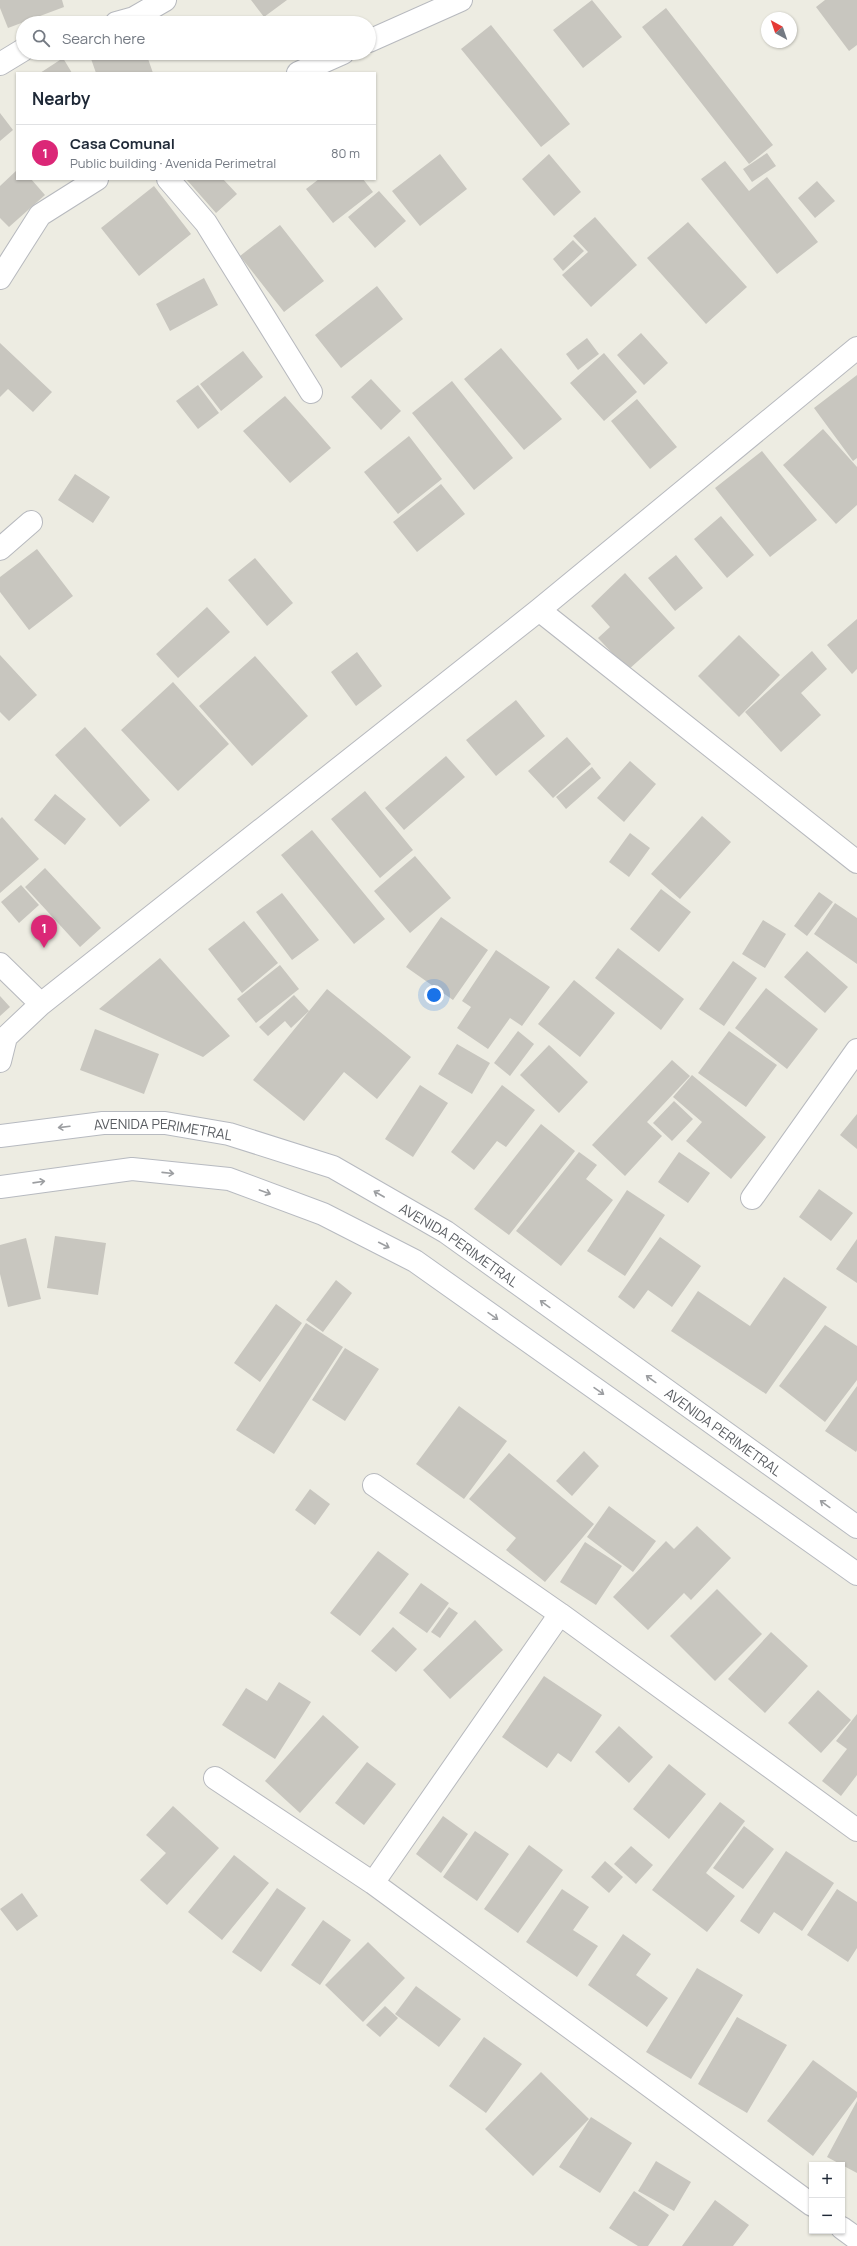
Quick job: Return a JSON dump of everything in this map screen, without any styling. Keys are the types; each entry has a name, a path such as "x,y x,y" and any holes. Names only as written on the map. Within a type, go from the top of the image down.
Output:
{"street":[{"path":"137,16 165,0"},
{"path":"376,38 460,0"},
{"path":"0,64 16,54"},
{"path":"300,72 327,60"},
{"path":"0,278 40,215 95,180"},
{"path":"169,180 206,223 311,392"},
{"path":"0,1061 6,1037 41,1004 539,610 857,348"},
{"path":"0,549 31,522"},
{"path":"539,610 857,862"},
{"path":"0,964 41,1004"},
{"path":"752,1198 857,1050"},
{"name":"AVENIDA PERIMETRAL","path":"0,1136 102,1122 165,1123 229,1134 332,1167 446,1232 857,1527"},
{"path":"0,1187 132,1169 229,1179 323,1214 414,1261 857,1574"},
{"path":"374,1485 560,1614 857,1830"},
{"path":"374,1883 560,1614"},
{"path":"215,1778 374,1883 809,2204"},
{"path":"845,2230 857,2239"}],"building":[{"path":"0,0 62,0 64,7 40,16 16,16 16,25 8,28 0,8"},
{"path":"251,0 287,0 265,16 263,16"},
{"path":"592,0 622,37 583,68 553,30"},
{"path":"825,0 857,0 857,45 849,51 816,7"},
{"path":"666,8 773,145 749,164 642,27"},
{"path":"491,25 570,124 541,147 461,49"},
{"path":"60,60 64,60 71,72 42,72"},
{"path":"91,60 148,60 153,72 96,72"},
{"path":"0,113 13,130 0,141"},
{"path":"767,153 776,166 752,182 743,169"},
{"path":"440,154 467,189 420,226 392,191"},
{"path":"549,154 581,192 554,216 522,179"},
{"path":"725,161 749,191 767,177 818,242 777,274 701,179"},
{"path":"16,171 16,180 32,180 45,195 9,227 0,218 0,186"},
{"path":"187,180 224,180 237,194 216,213"},
{"path":"318,180 364,180 373,192 333,223 306,189"},
{"path":"817,181 835,201 815,218 798,198"},
{"path":"154,186 191,234 139,276 101,228"},
{"path":"379,191 406,221 375,248 348,217"},
{"path":"595,217 637,265 591,307 562,275 588,252 573,236"},
{"path":"688,222 747,287 706,324 647,258"},
{"path":"280,225 324,281 284,312 240,256"},
{"path":"573,240 584,251 563,271 553,259"},
{"path":"204,278 218,305 170,331 156,304"},
{"path":"377,286 403,319 341,368 315,335"},
{"path":"641,333 668,363 644,385 617,355"},
{"path":"587,338 599,354 578,370 566,354"},
{"path":"0,343 52,392 33,412 8,389 0,397"},
{"path":"501,348 562,419 524,450 464,379"},
{"path":"243,351 263,377 221,411 200,384"},
{"path":"604,353 637,392 604,421 570,383"},
{"path":"857,375 857,458 853,461 814,408"},
{"path":"371,379 401,411 381,430 351,397"},
{"path":"452,381 513,458 474,490 412,413"},
{"path":"198,385 219,413 198,429 176,401"},
{"path":"285,396 331,448 290,483 243,431"},
{"path":"637,399 677,447 650,469 611,421"},
{"path":"823,429 857,467 857,505 836,524 783,465"},
{"path":"409,436 442,479 398,514 364,472"},
{"path":"762,451 817,520 770,557 715,488"},
{"path":"75,474 110,497 93,523 58,500"},
{"path":"441,484 465,514 417,552 393,522"},
{"path":"721,516 754,555 727,578 694,539"},
{"path":"37,549 73,596 29,630 0,592 0,577"},
{"path":"676,555 703,588 675,611 648,578"},
{"path":"255,558 293,603 267,626 228,580"},
{"path":"625,573 675,628 628,670 598,638 610,627 591,606"},
{"path":"207,607 230,632 178,678 156,654"},
{"path":"857,619 857,669 852,674 827,645"},
{"path":"739,635 780,675 739,717 698,676"},
{"path":"812,651 827,669 801,693 821,715 781,752 745,712"},
{"path":"357,652 382,686 356,706 331,672"},
{"path":"0,655 37,695 9,721 0,712"},
{"path":"255,656 308,716 252,766 199,706"},
{"path":"173,682 229,744 178,791 121,730"},
{"path":"516,700 545,736 496,776 466,740"},
{"path":"85,727 150,800 120,827 55,755"},
{"path":"567,737 591,764 553,798 528,771"},
{"path":"446,756 465,777 404,830 385,808"},
{"path":"630,761 656,784 624,822 597,798"},
{"path":"592,767 601,778 566,809 556,797"},
{"path":"365,791 413,850 380,878 331,819"},
{"path":"55,794 86,819 65,845 34,820"},
{"path":"702,816 731,842 680,899 651,874"},
{"path":"2,817 39,859 0,893 0,819"},
{"path":"312,830 385,919 354,944 281,855"},
{"path":"630,833 650,848 629,877 609,862"},
{"path":"415,856 451,898 410,933 374,891"},
{"path":"45,868 101,928 80,947 25,887"},
{"path":"21,885 39,905 19,923 1,902"},
{"path":"661,889 691,912 659,952 630,929"},
{"path":"819,892 833,902 807,936 794,926"},
{"path":"282,893 319,940 292,960 256,912"},
{"path":"835,903 857,918 857,964 814,934"},
{"path":"441,917 488,950 453,1000 406,967"},
{"path":"763,920 786,934 765,968 742,954"},
{"path":"244,921 278,963 242,993 208,949"},
{"path":"618,948 684,999 661,1030 595,978"},
{"path":"496,950 550,987 522,1026 510,1018 488,1049 457,1028 471,1007 462,1001"},
{"path":"807,951 848,987 825,1013 784,977"},
{"path":"160,958 230,1036 203,1057 99,1009"},
{"path":"733,961 757,978 724,1026 699,1009"},
{"path":"280,965 299,989 256,1023 237,999"},
{"path":"574,980 615,1013 580,1057 538,1024"},
{"path":"766,988 818,1029 787,1069 735,1028"},
{"path":"327,989 411,1057 377,1099 344,1072 304,1121 253,1080"},
{"path":"294,995 309,1011 291,1028 285,1021 268,1036 259,1027"},
{"path":"0,996 10,1007 0,1016"},
{"path":"95,1029 159,1054 144,1094 80,1070"},
{"path":"518,1031 534,1044 510,1076 494,1063"},
{"path":"729,1031 777,1065 746,1107 698,1073"},
{"path":"457,1044 490,1063 472,1094 438,1074"},
{"path":"549,1045 588,1082 559,1113 520,1075"},
{"path":"672,1060 690,1076 647,1122 662,1136 625,1176 592,1145"},
{"path":"692,1075 766,1137 731,1179 686,1141 702,1122 673,1097"},
{"path":"420,1085 448,1103 413,1157 385,1139"},
{"path":"502,1085 535,1110 506,1147 497,1141 474,1170 451,1152"},
{"path":"674,1101 693,1119 672,1141 653,1123"},
{"path":"857,1114 857,1149 840,1135"},
{"path":"541,1124 575,1151 509,1235 474,1209"},
{"path":"579,1152 597,1165 586,1179 613,1200 561,1266 516,1231"},
{"path":"679,1152 710,1173 688,1203 658,1182"},
{"path":"819,1189 853,1213 831,1241 799,1217"},
{"path":"627,1190 665,1215 625,1276 587,1251"},
{"path":"55,1236 106,1243 98,1295 47,1288"},
{"path":"660,1237 701,1266 672,1307 648,1290 634,1309 618,1297"},
{"path":"26,1238 41,1299 8,1307 0,1274 0,1245"},
{"path":"857,1239 857,1283 836,1269"},
{"path":"784,1277 827,1307 766,1394 671,1331 698,1291 750,1326"},
{"path":"336,1280 352,1293 323,1332 306,1320"},
{"path":"276,1304 302,1323 260,1382 234,1363"},
{"path":"306,1323 343,1347 274,1454 236,1430"},
{"path":"825,1325 857,1346 857,1380 825,1422 779,1386"},
{"path":"345,1348 379,1369 345,1421 312,1400"},
{"path":"857,1386 857,1450 856,1452 825,1431"},
{"path":"459,1406 507,1441 464,1499 416,1464"},
{"path":"584,1451 599,1466 572,1496 556,1481"},
{"path":"509,1453 594,1524 545,1582 506,1550 516,1538 469,1499"},
{"path":"310,1489 330,1504 315,1525 295,1510"},
{"path":"609,1506 656,1541 633,1572 587,1537"},
{"path":"697,1526 731,1558 691,1600 684,1593 648,1630 613,1597 666,1541 674,1549"},
{"path":"585,1542 622,1566 596,1605 560,1582"},
{"path":"378,1551 409,1574 360,1636 330,1613"},
{"path":"421,1583 449,1603 427,1633 399,1613"},
{"path":"717,1589 762,1634 715,1681 670,1636"},
{"path":"449,1607 458,1613 440,1638 431,1632"},
{"path":"475,1620 503,1650 450,1699 423,1670"},
{"path":"393,1627 417,1649 396,1672 371,1651"},
{"path":"771,1632 808,1666 765,1713 728,1679"},
{"path":"544,1676 602,1715 571,1762 558,1753 547,1768 502,1737"},
{"path":"279,1682 311,1702 275,1759 222,1725 246,1688 267,1701"},
{"path":"818,1690 851,1720 821,1753 788,1723"},
{"path":"857,1714 857,1775 841,1796 822,1781 847,1749 836,1741"},
{"path":"323,1715 359,1747 300,1813 265,1781"},
{"path":"619,1726 653,1757 629,1783 595,1752"},
{"path":"367,1762 396,1784 364,1825 335,1803"},
{"path":"669,1764 706,1794 669,1839 633,1809"},
{"path":"720,1802 745,1821 706,1873 735,1896 707,1932 652,1890"},
{"path":"173,1806 219,1848 167,1905 140,1880 166,1853 146,1835"},
{"path":"443,1816 468,1834 441,1873 416,1854"},
{"path":"744,1826 774,1849 743,1889 713,1868"},
{"path":"475,1831 509,1854 477,1901 443,1877"},
{"path":"529,1845 563,1870 518,1933 484,1909"},
{"path":"631,1846 653,1865 636,1884 614,1864"},
{"path":"786,1851 834,1883 802,1931 774,1912 759,1934 740,1921"},
{"path":"234,1855 269,1883 222,1940 188,1912"},
{"path":"605,1861 623,1877 609,1893 591,1877"},
{"path":"277,1888 306,1908 261,1972 232,1952"},
{"path":"562,1889 589,1907 573,1930 598,1946 577,1977 526,1942"},
{"path":"837,1889 857,1902 857,1948 848,1962 807,1935"},
{"path":"22,1893 38,1916 17,1931 0,1909"},
{"path":"323,1920 351,1940 320,1985 291,1965"},
{"path":"623,1934 651,1954 636,1975 668,1998 647,2027 588,1985"},
{"path":"368,1942 405,1978 363,2022 325,1985"},
{"path":"697,1968 743,1995 691,2079 646,2052"},
{"path":"416,1986 461,2019 439,2047 395,2014"},
{"path":"385,2006 398,2018 380,2037 366,2025"},
{"path":"737,2017 787,2045 747,2113 698,2084"},
{"path":"484,2037 522,2064 486,2113 449,2086"},
{"path":"813,2060 857,2092 857,2097 813,2156 767,2121"},
{"path":"541,2072 589,2119 533,2176 485,2129"},
{"path":"857,2101 857,2173 845,2167 845,2162 836,2162 827,2157"},
{"path":"591,2117 632,2143 600,2193 559,2167"},
{"path":"656,2161 691,2182 674,2211 638,2191"},
{"path":"634,2191 669,2215 648,2246 638,2246 609,2228"},
{"path":"715,2200 749,2225 733,2246 682,2246"}],"place":[{"name":"Casa Comunal","path":"44,948"}]}
